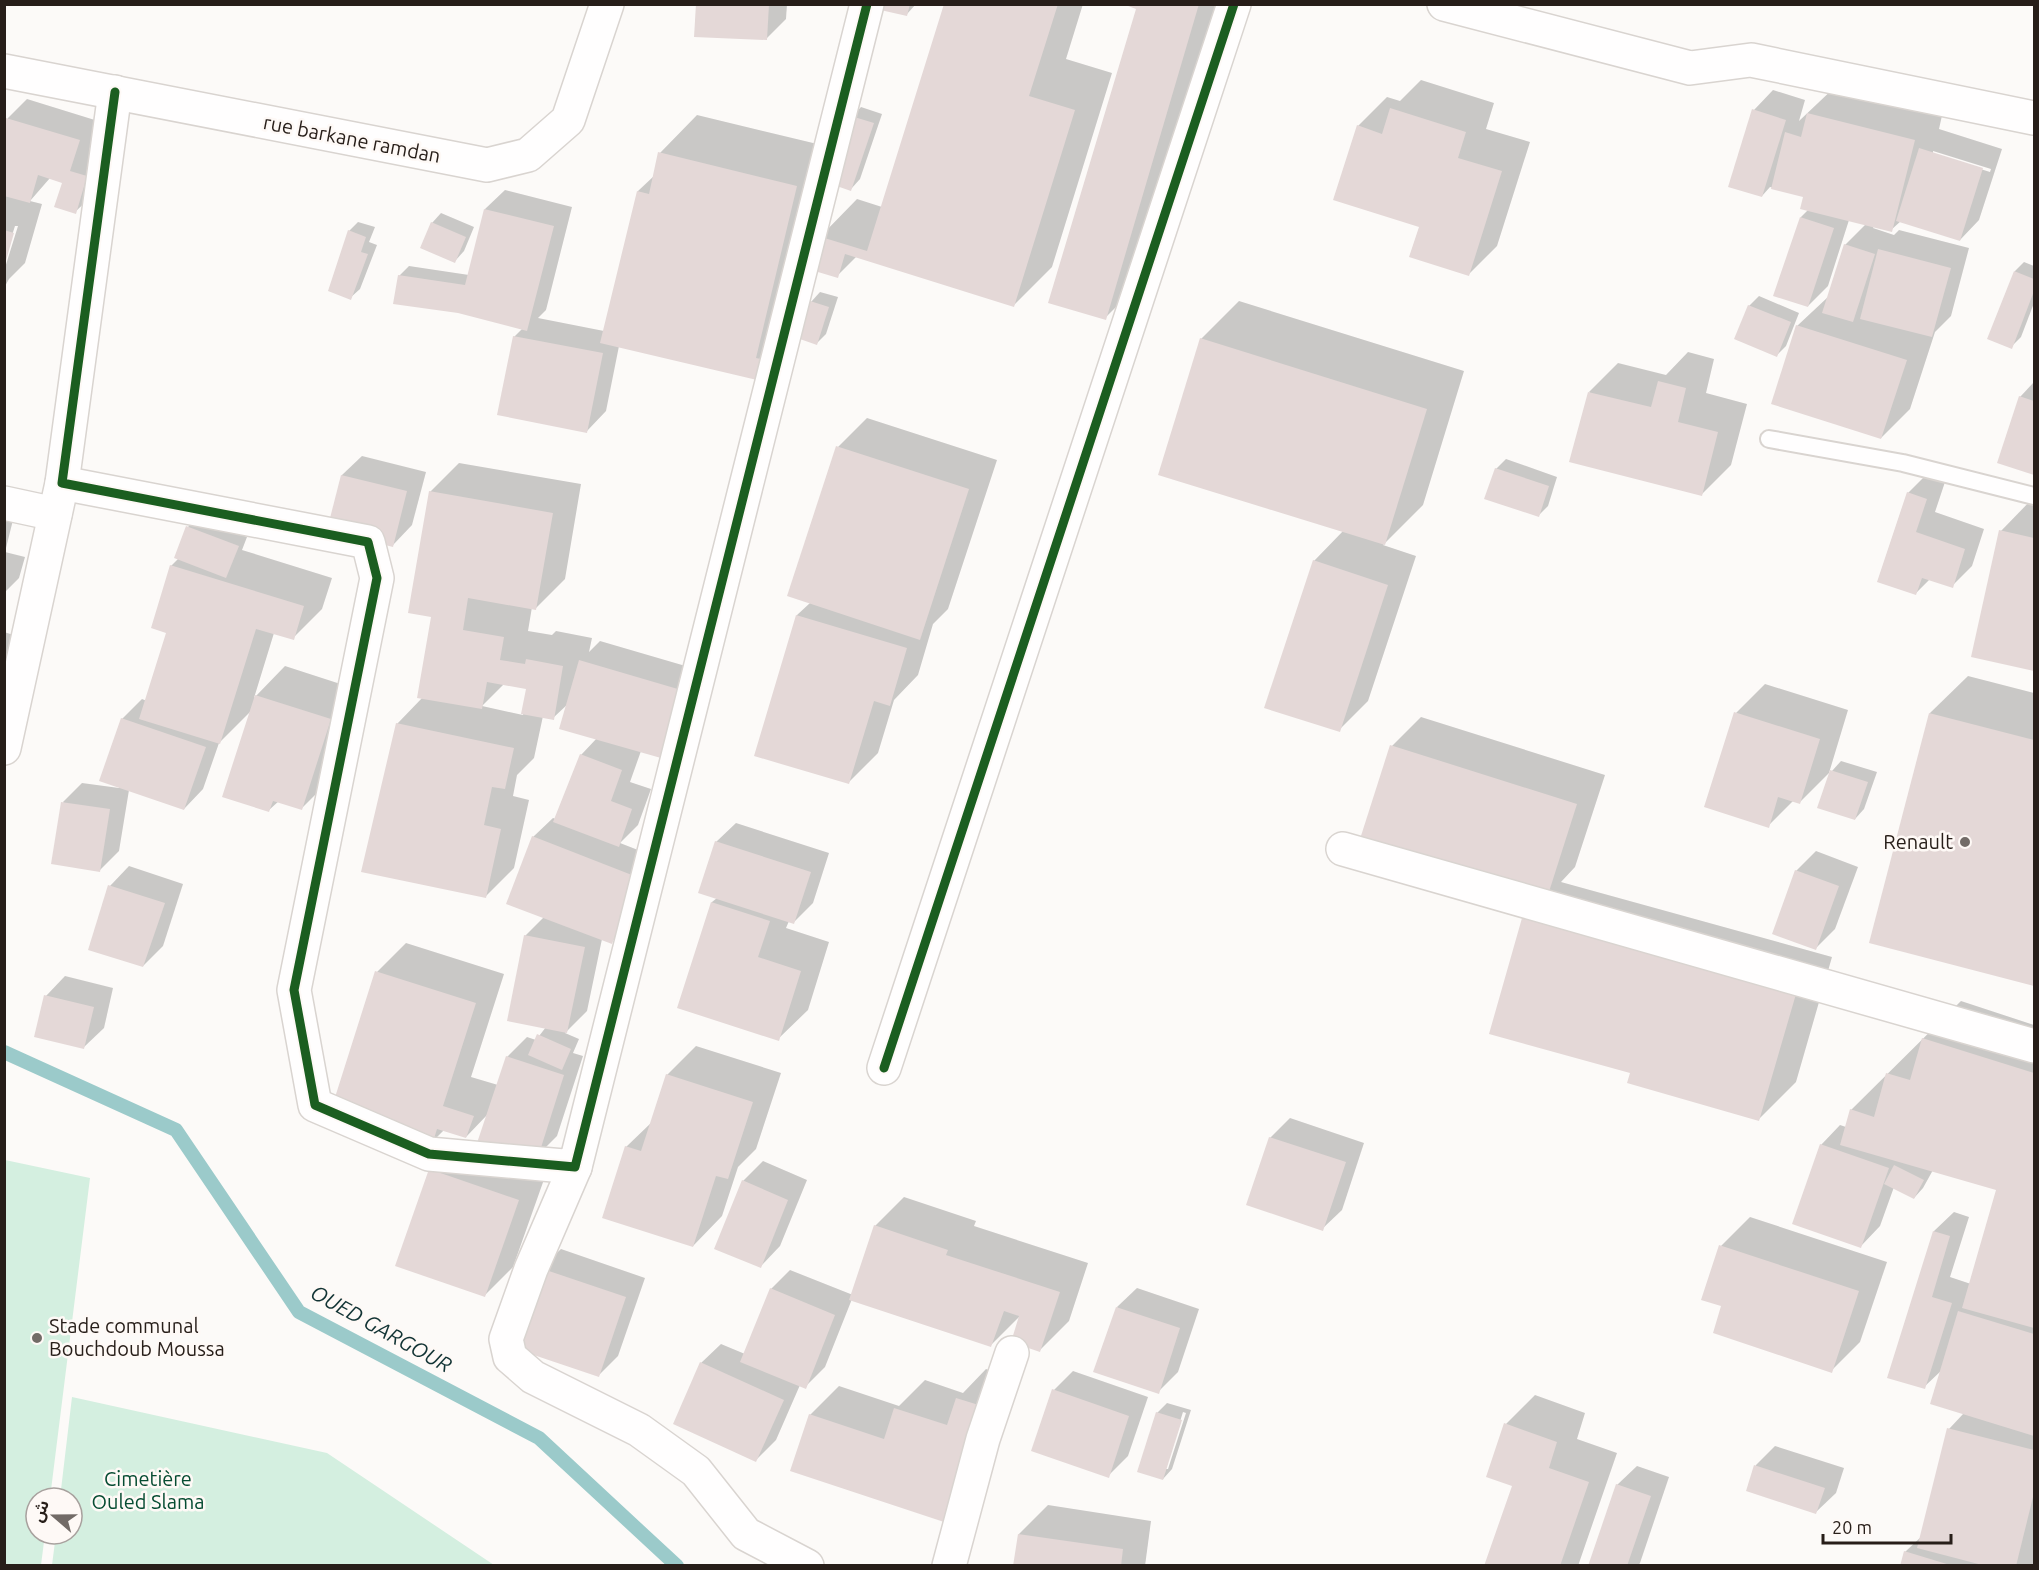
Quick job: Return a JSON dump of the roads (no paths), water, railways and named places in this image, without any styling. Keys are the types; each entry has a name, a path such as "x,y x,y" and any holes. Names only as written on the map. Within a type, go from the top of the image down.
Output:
{"street":[{"name":"rue barkane ramdan","path":"4,71 488,165 528,155 568,120 607,4"},
{"path":"807,1566 746,1534 696,1470 639,1430 533,1377 510,1357 506,1339 531,1269 575,1167 867,4"},
{"path":"884,1068 1234,4"},
{"path":"1444,4 1690,68 1751,60 2034,118"},
{"path":"4,748 62,483 115,92"},
{"path":"62,483 368,542 377,578 294,990 315,1105 429,1154 575,1167"},
{"path":"4,503 55,514"},
{"path":"1344,849 2034,1047"},
{"path":"950,1566 983,1439 1012,1353"}],"lane":[{"path":"1769,439 1903,462 2034,496"}],"waterway":[{"name":"OUED GARGOUR","path":"4,1052 176,1130 299,1312 539,1438 677,1566"}],"place":[{"name":"Renault","path":"1965,842"},
{"name":"Stade communal Bouchdoub Moussa","path":"37,1338"}],"park label":[{"name":"Cimetière Ouled Slama","path":"148,1490"}]}
